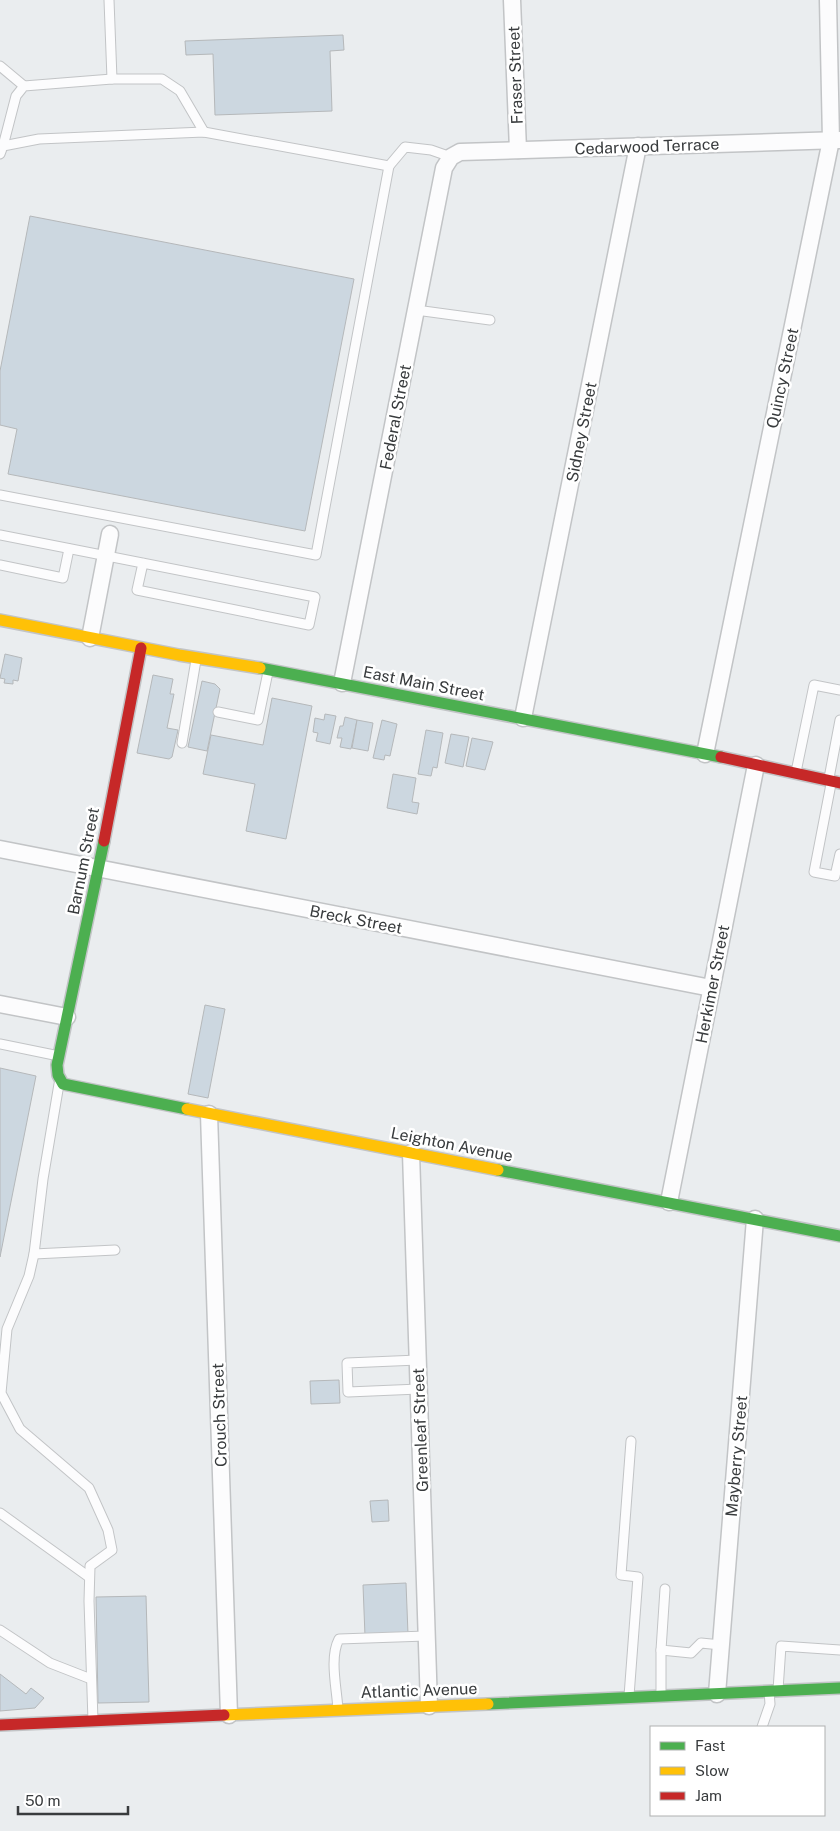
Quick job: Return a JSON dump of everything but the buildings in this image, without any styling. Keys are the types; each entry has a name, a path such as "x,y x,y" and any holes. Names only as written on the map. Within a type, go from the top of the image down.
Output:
{"main road":[{"name":"East Main Street","path":"0,620 140,648 342,683 833,781"},
{"name":"Barnum Street","path":"60,1080 57,1065 98,868 140,648"},
{"name":"Leighton Avenue","path":"60,1080 72,1087 840,1236"},
{"name":"Atlantic Avenue","path":"0,1725 840,1688"}],"street":[{"name":"Fraser Street","path":"512,0 518,150"},
{"name":"Quincy Street","path":"705,754 835,140 828,0"},
{"name":"Cedarwood Terrace","path":"453,155 518,150 835,140"},
{"name":"Sidney Street","path":"523,718 638,146"},
{"name":"Federal Street","path":"342,683 444,168 453,155"},
{"path":"90,638 110,534"},
{"name":"Herkimer Street","path":"669,1202 756,765"},
{"name":"Breck Street","path":"0,849 711,988"},
{"path":"0,1004 67,1017"},
{"name":"Crouch Street","path":"209,1114 229,1715"},
{"name":"Greenleaf Street","path":"411,1153 429,1706"},
{"name":"Mayberry Street","path":"717,1694 755,1219"}],"lane":[{"path":"109,0 112,79"},
{"path":"0,66 24,86 112,79 162,79 180,91 204,132"},
{"path":"1,150 16,96 24,86"},
{"path":"1,150 39,139 204,132 389,166"},
{"path":"0,495 316,555 389,166 405,147 453,155"},
{"path":"416,310 490,320"},
{"path":"110,534 114,517"},
{"path":"0,535 69,549 143,563 315,597 309,625 137,590 143,563"},
{"path":"0,566 63,578 69,549"},
{"path":"182,743 196,658"},
{"path":"218,712 258,720 269,669"},
{"path":"796,773 814,685 840,690"},
{"path":"840,720 833,781 814,872 835,876 840,854"},
{"path":"0,1044 59,1056"},
{"path":"60,1080 43,1179 34,1254 29,1276 7,1329 0,1393 20,1429 89,1488 96,1509 108,1530 112,1550 90,1566 89,1577 93,1721"},
{"path":"34,1254 115,1250"},
{"path":"418,1360 347,1363 348,1392 418,1389"},
{"path":"628,1697 638,1576 621,1575 631,1441"},
{"path":"0,1513 89,1577"},
{"path":"661,1696 660,1650 665,1589"},
{"path":"0,1630 50,1663 91,1679"},
{"path":"338,1710 335,1661 339,1639 426,1636"},
{"path":"660,1650 691,1653 702,1643 721,1645"},
{"path":"762,1726 774,1691 781,1646 840,1650"}],"traffic: fast":[{"path":"260,668 721,757"},
{"path":"104,841 57,1065 58,1075 63,1084 187,1109"},
{"path":"498,1170 840,1236"},
{"path":"488,1704 840,1688"}],"traffic: slow":[{"path":"0,620 179,655 260,668"},
{"path":"187,1109 498,1170"},
{"path":"224,1715 488,1704"}],"traffic: jam":[{"path":"104,841 141,648"},
{"path":"721,757 840,783"},
{"path":"0,1725 224,1715"}]}
